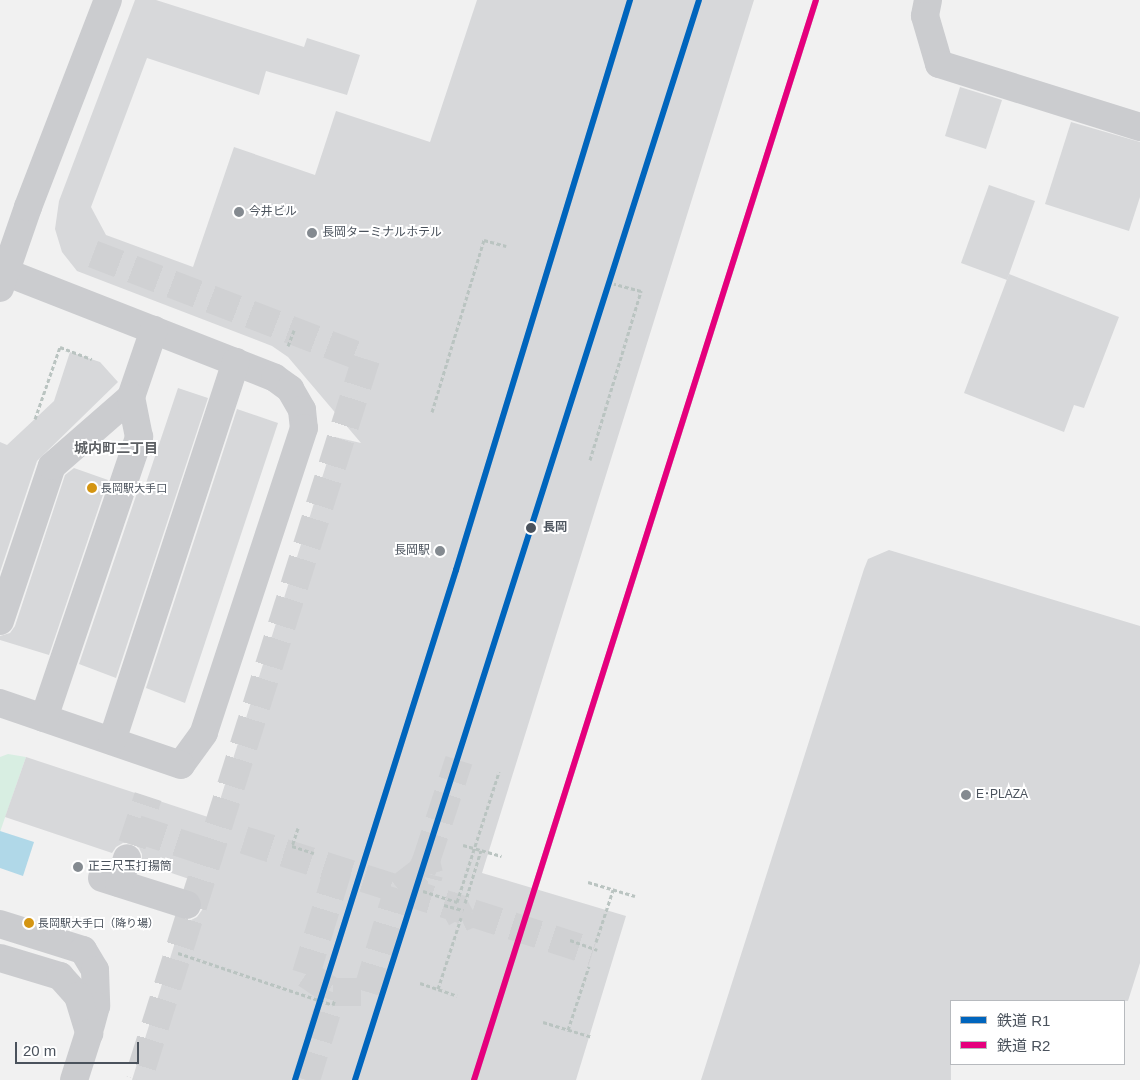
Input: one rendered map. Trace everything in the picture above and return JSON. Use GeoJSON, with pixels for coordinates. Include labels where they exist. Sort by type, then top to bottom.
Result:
{"type":"FeatureCollection","features":[{"type":"Feature","properties":{"kind":"street"},"geometry":{"type":"LineString","coordinates":[[0,703],[181,765],[204,733],[304,428],[302,410],[290,389],[275,378],[154,330],[2,277],[108,0]]}},
{"type":"Feature","properties":{"kind":"street"},"geometry":{"type":"LineString","coordinates":[[928,0],[925,16],[938,64],[1140,127]]}},
{"type":"Feature","properties":{"kind":"street"},"geometry":{"type":"LineString","coordinates":[[0,621],[52,466],[131,397],[154,330]]}},
{"type":"Feature","properties":{"kind":"street"},"geometry":{"type":"LineString","coordinates":[[112,741],[236,362]]}},
{"type":"Feature","properties":{"kind":"street"},"geometry":{"type":"LineString","coordinates":[[44,718],[139,437],[131,397]]}},
{"type":"Feature","properties":{"kind":"street"},"geometry":{"type":"LineString","coordinates":[[116,873],[187,905]]}},
{"type":"Feature","properties":{"kind":"street"},"geometry":{"type":"LineString","coordinates":[[0,924],[83,950],[95,970],[96,1006],[74,1080]]}},
{"type":"Feature","properties":{"kind":"street"},"geometry":{"type":"LineString","coordinates":[[0,958],[60,976],[78,996],[89,1033]]}},
{"type":"Feature","properties":{"kind":"path"},"geometry":{"type":"LineString","coordinates":[[432,412],[484,240],[506,246]]}},
{"type":"Feature","properties":{"kind":"path"},"geometry":{"type":"LineString","coordinates":[[590,460],[642,291],[614,284]]}},
{"type":"Feature","properties":{"kind":"path"},"geometry":{"type":"LineString","coordinates":[[35,419],[60,347],[92,359]]}},
{"type":"Feature","properties":{"kind":"path"},"geometry":{"type":"LineString","coordinates":[[423,891],[457,902],[499,772]]}},
{"type":"Feature","properties":{"kind":"path"},"geometry":{"type":"LineString","coordinates":[[298,828],[292,846],[314,853]]}},
{"type":"Feature","properties":{"kind":"path"},"geometry":{"type":"LineString","coordinates":[[463,845],[501,856]]}},
{"type":"Feature","properties":{"kind":"path"},"geometry":{"type":"LineString","coordinates":[[465,903],[481,850]]}},
{"type":"Feature","properties":{"kind":"path"},"geometry":{"type":"LineString","coordinates":[[588,882],[636,896]]}},
{"type":"Feature","properties":{"kind":"path"},"geometry":{"type":"LineString","coordinates":[[596,942],[613,890]]}},
{"type":"Feature","properties":{"kind":"path"},"geometry":{"type":"LineString","coordinates":[[444,905],[463,910]]}},
{"type":"Feature","properties":{"kind":"path"},"geometry":{"type":"LineString","coordinates":[[438,990],[461,918]]}},
{"type":"Feature","properties":{"kind":"path"},"geometry":{"type":"LineString","coordinates":[[570,940],[597,950]]}},
{"type":"Feature","properties":{"kind":"path"},"geometry":{"type":"LineString","coordinates":[[178,953],[333,1004],[335,999]]}},
{"type":"Feature","properties":{"kind":"path"},"geometry":{"type":"LineString","coordinates":[[568,1030],[589,966]]}},
{"type":"Feature","properties":{"kind":"path"},"geometry":{"type":"LineString","coordinates":[[420,983],[457,996]]}},
{"type":"Feature","properties":{"kind":"path"},"geometry":{"type":"LineString","coordinates":[[543,1022],[592,1037]]}},
{"type":"Feature","properties":{"kind":"green space"},"geometry":{"type":"Polygon","coordinates":[[[8,754],[26,757],[0,832],[0,757],[8,754]]]}},
{"type":"Feature","properties":{"kind":"water"},"geometry":{"type":"Polygon","coordinates":[[[0,831],[34,842],[23,876],[0,868],[0,831]]]}},
{"type":"Feature","properties":{"kind":"building","name":"長岡駅"},"geometry":{"type":"Polygon","coordinates":[[[135,0],[156,0],[304,47],[307,38],[360,55],[347,95],[266,71],[259,95],[147,58],[91,207],[106,235],[193,267],[234,147],[315,175],[336,111],[430,142],[477,0],[754,0],[482,873],[626,916],[576,1080],[132,1080],[182,920],[191,920],[197,917],[202,910],[202,901],[198,894],[192,890],[195,881],[142,863],[142,854],[139,848],[132,843],[123,843],[116,847],[112,853],[5,817],[26,757],[214,819],[335,437],[361,443],[288,357],[272,346],[77,271],[62,252],[55,229],[59,201],[135,0]]]}},
{"type":"Feature","properties":{"kind":"building"},"geometry":{"type":"Polygon","coordinates":[[[960,87],[1002,100],[986,149],[945,136],[960,87]]]}},
{"type":"Feature","properties":{"kind":"building"},"geometry":{"type":"Polygon","coordinates":[[[1071,122],[1140,142],[1140,197],[1129,231],[1045,204],[1071,122]]]}},
{"type":"Feature","properties":{"kind":"building"},"geometry":{"type":"Polygon","coordinates":[[[989,185],[1035,201],[1007,280],[961,263],[989,185]]]}},
{"type":"Feature","properties":{"kind":"building"},"geometry":{"type":"Polygon","coordinates":[[[1009,274],[1119,317],[1084,408],[1074,405],[1064,432],[964,393],[1009,274]]]}},
{"type":"Feature","properties":{"kind":"building"},"geometry":{"type":"Polygon","coordinates":[[[70,352],[100,362],[118,382],[37,461],[0,572],[0,442],[7,445],[54,401],[70,352]]]}},
{"type":"Feature","properties":{"kind":"building"},"geometry":{"type":"Polygon","coordinates":[[[178,388],[208,398],[116,678],[79,664],[138,490],[143,492],[178,388]]]}},
{"type":"Feature","properties":{"kind":"building"},"geometry":{"type":"Polygon","coordinates":[[[237,409],[278,423],[185,703],[146,688],[237,409]]]}},
{"type":"Feature","properties":{"kind":"building"},"geometry":{"type":"Polygon","coordinates":[[[74,468],[108,480],[49,655],[0,640],[0,636],[10,633],[15,626],[65,475],[74,468]]]}},
{"type":"Feature","properties":{"kind":"building","name":"E･PLAZA"},"geometry":{"type":"Polygon","coordinates":[[[889,550],[1140,626],[1140,963],[1128,1001],[950,1000],[951,1080],[701,1080],[864,569],[868,559],[889,550]]]}},
{"type":"Feature","properties":{"kind":"tunnel"},"geometry":{"type":"LineString","coordinates":[[93,254],[366,359],[138,1080]]}},
{"type":"Feature","properties":{"kind":"tunnel"},"geometry":{"type":"LineString","coordinates":[[428,878],[426,861],[459,760]]}},
{"type":"Feature","properties":{"kind":"tunnel"},"geometry":{"type":"LineString","coordinates":[[132,845],[148,797]]}},
{"type":"Feature","properties":{"kind":"tunnel"},"geometry":{"type":"LineString","coordinates":[[137,829],[210,853]]}},
{"type":"Feature","properties":{"kind":"tunnel"},"geometry":{"type":"LineString","coordinates":[[244,840],[463,910]]}},
{"type":"Feature","properties":{"kind":"tunnel"},"geometry":{"type":"LineString","coordinates":[[338,870],[306,974],[333,992],[367,992],[398,889],[422,870],[426,861]]}},
{"type":"Feature","properties":{"kind":"tunnel"},"geometry":{"type":"LineString","coordinates":[[460,905],[455,907],[461,918],[472,913],[593,952]]}},
{"type":"Feature","properties":{"kind":"tunnel"},"geometry":{"type":"LineString","coordinates":[[306,1080],[333,992]]}},
{"type":"Feature","properties":{"kind":"railway"},"geometry":{"type":"LineString","coordinates":[[295,1080],[456,570],[630,0]]}},
{"type":"Feature","properties":{"kind":"railway"},"geometry":{"type":"LineString","coordinates":[[474,1080],[816,0]]}},
{"type":"Feature","properties":{"kind":"rail line","name":"R1"},"geometry":{"type":"LineString","coordinates":[[295,1080],[456,570],[630,0]]}},
{"type":"Feature","properties":{"kind":"rail line","name":"R1"},"geometry":{"type":"LineString","coordinates":[[355,1080],[699,0]]}},
{"type":"Feature","properties":{"kind":"rail line","name":"R2"},"geometry":{"type":"LineString","coordinates":[[474,1080],[816,0]]}},
{"type":"Feature","properties":{"kind":"place","name":"今井ビル"},"geometry":{"type":"Point","coordinates":[239,212]}},
{"type":"Feature","properties":{"kind":"place","name":"長岡ターミナルホテル"},"geometry":{"type":"Point","coordinates":[312,233]}},
{"type":"Feature","properties":{"kind":"place","name":"長岡駅大手口"},"geometry":{"type":"Point","coordinates":[92,488]}},
{"type":"Feature","properties":{"kind":"place","name":"長岡"},"geometry":{"type":"Point","coordinates":[531,528]}},
{"type":"Feature","properties":{"kind":"place","name":"長岡駅"},"geometry":{"type":"Point","coordinates":[440,551]}},
{"type":"Feature","properties":{"kind":"place","name":"E･PLAZA"},"geometry":{"type":"Point","coordinates":[966,795]}},
{"type":"Feature","properties":{"kind":"place","name":"正三尺玉打揚筒"},"geometry":{"type":"Point","coordinates":[78,867]}},
{"type":"Feature","properties":{"kind":"place","name":"長岡駅大手口（降り場）"},"geometry":{"type":"Point","coordinates":[29,923]}},
{"type":"Feature","properties":{"kind":"district","name":"城内町二丁目"},"geometry":{"type":"Point","coordinates":[116,448]}}]}
